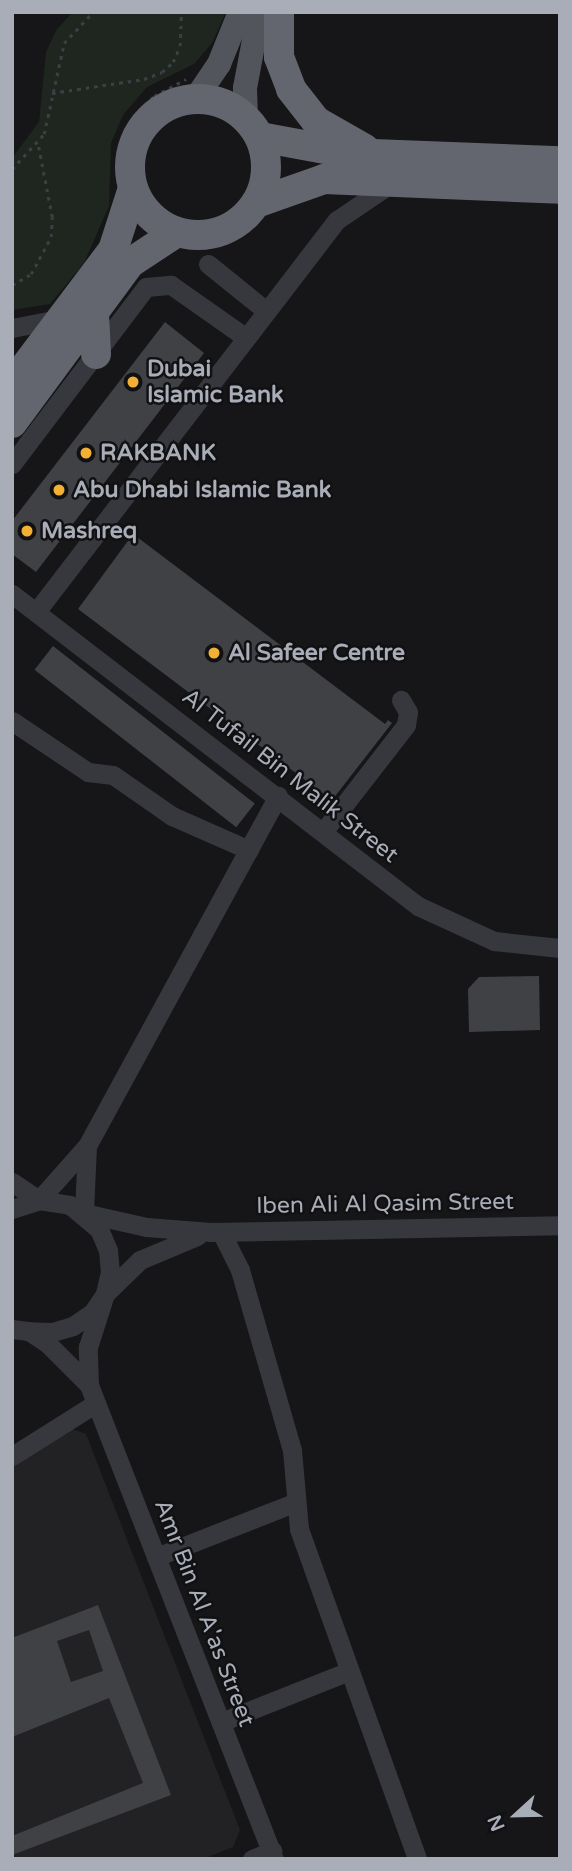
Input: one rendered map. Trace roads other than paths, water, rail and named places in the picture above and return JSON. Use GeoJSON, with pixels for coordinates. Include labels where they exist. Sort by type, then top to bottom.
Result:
{"type":"FeatureCollection","features":[{"type":"Feature","properties":{"kind":"highway"},"geometry":{"type":"LineString","coordinates":[[279,12],[279,57],[302,106],[332,132],[374,154]]}},
{"type":"Feature","properties":{"kind":"highway"},"geometry":{"type":"LineString","coordinates":[[12,384],[113,250],[133,188],[130,163],[136,138],[150,117],[171,103],[196,98],[231,107],[253,128],[302,148],[374,154],[560,161]]}},
{"type":"Feature","properties":{"kind":"highway"},"geometry":{"type":"LineString","coordinates":[[133,188],[150,215],[177,232],[204,235],[230,228],[256,203],[265,182],[266,159],[253,128]]}},
{"type":"Feature","properties":{"kind":"highway"},"geometry":{"type":"LineString","coordinates":[[256,203],[324,179],[560,188]]}},
{"type":"Feature","properties":{"kind":"highway"},"geometry":{"type":"LineString","coordinates":[[12,423],[130,263],[177,232]]}},
{"type":"Feature","properties":{"kind":"highway"},"geometry":{"type":"LineString","coordinates":[[94,314],[96,354]]}},
{"type":"Feature","properties":{"kind":"main road"},"geometry":{"type":"LineString","coordinates":[[196,98],[219,64],[240,12]]}},
{"type":"Feature","properties":{"kind":"main road"},"geometry":{"type":"LineString","coordinates":[[253,128],[251,52],[265,12]]}},
{"type":"Feature","properties":{"kind":"street"},"geometry":{"type":"LineString","coordinates":[[324,179],[337,194],[337,220]]}},
{"type":"Feature","properties":{"kind":"street"},"geometry":{"type":"LineString","coordinates":[[36,612],[265,310],[337,220],[396,181]]}},
{"type":"Feature","properties":{"kind":"street"},"geometry":{"type":"LineString","coordinates":[[208,264],[265,310]]}},
{"type":"Feature","properties":{"kind":"street"},"geometry":{"type":"LineString","coordinates":[[12,464],[141,290],[156,284],[171,285],[245,337]]}},
{"type":"Feature","properties":{"kind":"street"},"geometry":{"type":"LineString","coordinates":[[12,328],[63,318]]}},
{"type":"Feature","properties":{"kind":"street","name":"Al Tufail Bin Malik Street"},"geometry":{"type":"LineString","coordinates":[[12,594],[418,906],[456,926],[494,941],[560,948]]}},
{"type":"Feature","properties":{"kind":"street"},"geometry":{"type":"LineString","coordinates":[[323,832],[406,725],[408,712],[401,701]]}},
{"type":"Feature","properties":{"kind":"street"},"geometry":{"type":"LineString","coordinates":[[12,721],[88,772],[113,775],[181,821],[249,850]]}},
{"type":"Feature","properties":{"kind":"street"},"geometry":{"type":"LineString","coordinates":[[12,1209],[40,1200],[87,1146],[278,796]]}},
{"type":"Feature","properties":{"kind":"street"},"geometry":{"type":"LineString","coordinates":[[84,1213],[87,1146]]}},
{"type":"Feature","properties":{"kind":"street"},"geometry":{"type":"LineString","coordinates":[[12,1182],[40,1200]]}},
{"type":"Feature","properties":{"kind":"street","name":"Iben Ali Al Qasim Street"},"geometry":{"type":"LineString","coordinates":[[40,1200],[63,1203],[84,1213],[146,1227],[216,1232],[560,1225]]}},
{"type":"Feature","properties":{"kind":"street","name":"Amr Bin Al A'as Street"},"geometry":{"type":"LineString","coordinates":[[84,1213],[99,1229],[108,1250],[110,1272],[89,1339],[92,1394]]}},
{"type":"Feature","properties":{"kind":"street"},"geometry":{"type":"LineString","coordinates":[[216,1232],[240,1270],[292,1450],[299,1529],[417,1859]]}},
{"type":"Feature","properties":{"kind":"street","name":"Iben Ali Al Qasim Street"},"geometry":{"type":"LineString","coordinates":[[18,1328],[52,1332],[74,1326],[92,1313],[105,1294],[153,1252],[216,1232]]}},
{"type":"Feature","properties":{"kind":"street","name":"Amr Bin Al A'as Street"},"geometry":{"type":"LineString","coordinates":[[18,1328],[66,1359],[92,1394],[273,1855]]}},
{"type":"Feature","properties":{"kind":"street"},"geometry":{"type":"LineString","coordinates":[[12,1456],[92,1394]]}},
{"type":"Feature","properties":{"kind":"street"},"geometry":{"type":"LineString","coordinates":[[156,1557],[296,1502]]}},
{"type":"Feature","properties":{"kind":"street"},"geometry":{"type":"LineString","coordinates":[[221,1722],[349,1671]]}},
{"type":"Feature","properties":{"kind":"street"},"geometry":{"type":"LineString","coordinates":[[252,1859],[273,1855]]}},
{"type":"Feature","properties":{"kind":"place","name":"Dubai Islamic Bank"},"geometry":{"type":"Point","coordinates":[133,382]}},
{"type":"Feature","properties":{"kind":"place","name":"RAKBANK"},"geometry":{"type":"Point","coordinates":[86,453]}},
{"type":"Feature","properties":{"kind":"place","name":"Abu Dhabi Islamic Bank"},"geometry":{"type":"Point","coordinates":[59,490]}},
{"type":"Feature","properties":{"kind":"place","name":"Mashreq"},"geometry":{"type":"Point","coordinates":[27,531]}},
{"type":"Feature","properties":{"kind":"place","name":"Al Safeer Centre"},"geometry":{"type":"Point","coordinates":[214,653]}}]}
